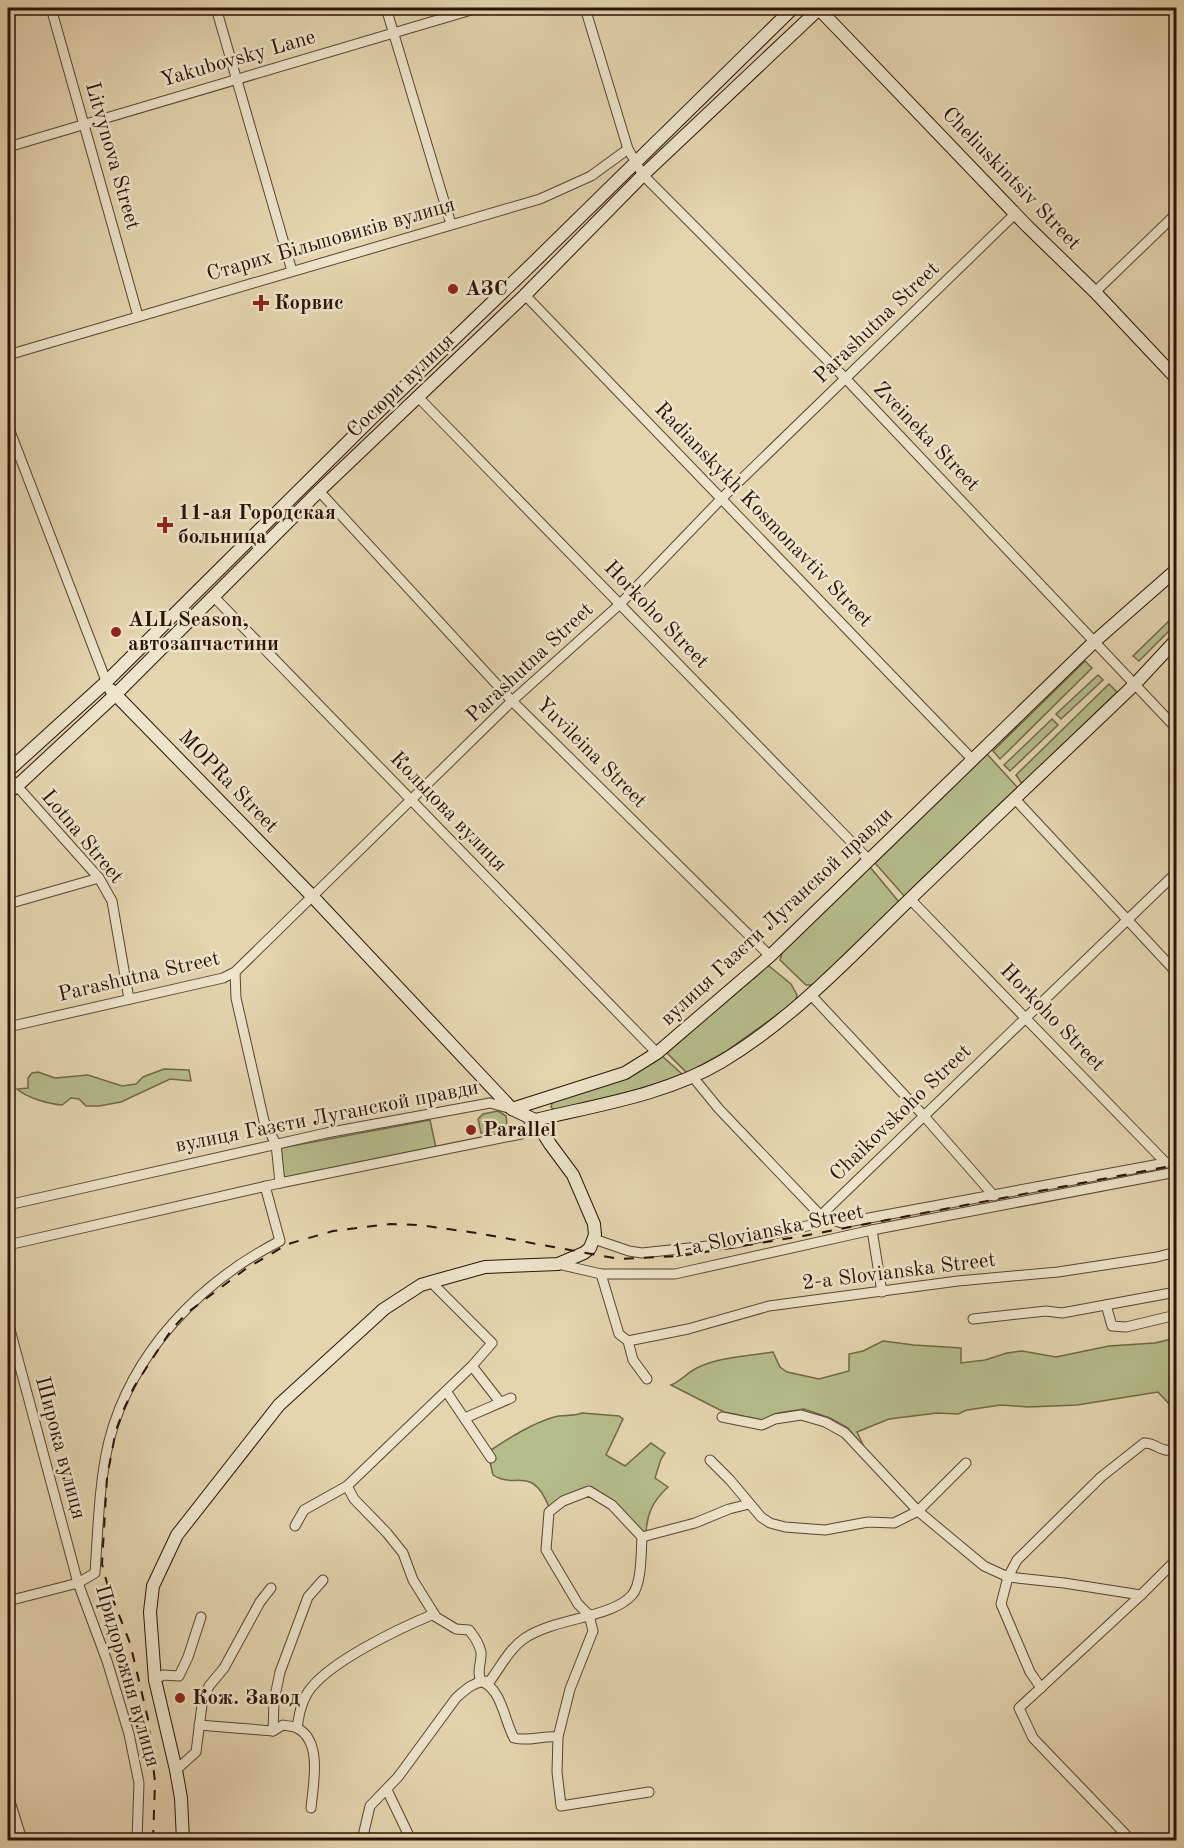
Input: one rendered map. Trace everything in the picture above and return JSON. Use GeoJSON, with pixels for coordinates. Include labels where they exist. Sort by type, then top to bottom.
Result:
{"type":"FeatureCollection","features":[{"type":"Feature","properties":{"kind":"street","name":"Litvynova Street"},"geometry":{"type":"LineString","coordinates":[[51,8],[138,316]]}},
{"type":"Feature","properties":{"kind":"street"},"geometry":{"type":"LineString","coordinates":[[216,8],[292,271]]}},
{"type":"Feature","properties":{"kind":"street"},"geometry":{"type":"LineString","coordinates":[[386,8],[451,224]]}},
{"type":"Feature","properties":{"kind":"street","name":"Yakubovsky Lane"},"geometry":{"type":"LineString","coordinates":[[8,147],[478,8]]}},
{"type":"Feature","properties":{"kind":"street"},"geometry":{"type":"LineString","coordinates":[[585,8],[628,149],[643,175]]}},
{"type":"Feature","properties":{"kind":"street","name":"Сосюри вулиця"},"geometry":{"type":"LineString","coordinates":[[12,789],[370,419],[531,265],[792,8]]}},
{"type":"Feature","properties":{"kind":"street","name":"Сосюри вулиця"},"geometry":{"type":"LineString","coordinates":[[8,773],[110,689],[213,596],[417,396],[525,294],[643,175],[819,8]]}},
{"type":"Feature","properties":{"kind":"street","name":"Cheliuskintsiv Street"},"geometry":{"type":"LineString","coordinates":[[819,8],[1015,214],[1095,292],[1176,378]]}},
{"type":"Feature","properties":{"kind":"street","name":"Старих Більшовиків вулиця"},"geometry":{"type":"LineString","coordinates":[[8,355],[540,199],[591,176],[628,149]]}},
{"type":"Feature","properties":{"kind":"street","name":"Zveineka Street"},"geometry":{"type":"LineString","coordinates":[[643,175],[846,379],[1176,728]]}},
{"type":"Feature","properties":{"kind":"street","name":"Parashutna Street"},"geometry":{"type":"LineString","coordinates":[[8,1027],[223,978],[235,972],[512,701],[620,604],[722,498],[1015,214]]}},
{"type":"Feature","properties":{"kind":"street"},"geometry":{"type":"LineString","coordinates":[[1095,292],[1176,214]]}},
{"type":"Feature","properties":{"kind":"street","name":"Radianskykh Kosmonavtiv Street"},"geometry":{"type":"LineString","coordinates":[[525,294],[973,760]]}},
{"type":"Feature","properties":{"kind":"street","name":"Horkoho Street"},"geometry":{"type":"LineString","coordinates":[[417,396],[869,860]]}},
{"type":"Feature","properties":{"kind":"street","name":"MOPRa Street"},"geometry":{"type":"LineString","coordinates":[[8,426],[110,689],[313,897],[512,1109]]}},
{"type":"Feature","properties":{"kind":"street","name":"Yuvileina Street"},"geometry":{"type":"LineString","coordinates":[[319,491],[512,701],[770,956]]}},
{"type":"Feature","properties":{"kind":"street","name":"вулиця Газєти Луганской правди"},"geometry":{"type":"LineString","coordinates":[[8,1205],[276,1144],[490,1103],[512,1109],[625,1074],[657,1053],[770,956],[1095,641],[1176,570]]}},
{"type":"Feature","properties":{"kind":"street","name":"Кольцова вулиця"},"geometry":{"type":"LineString","coordinates":[[213,596],[657,1053]]}},
{"type":"Feature","properties":{"kind":"street"},"geometry":{"type":"LineString","coordinates":[[8,1245],[265,1186],[521,1134],[535,1120],[648,1092],[720,1063],[763,1034],[811,995],[1136,684],[1176,640]]}},
{"type":"Feature","properties":{"kind":"street","name":"Lotna Street"},"geometry":{"type":"LineString","coordinates":[[8,773],[12,789],[99,878],[112,901],[129,999]]}},
{"type":"Feature","properties":{"kind":"street"},"geometry":{"type":"LineString","coordinates":[[1015,800],[1176,972]]}},
{"type":"Feature","properties":{"kind":"street","name":"Chaikovskoho Street"},"geometry":{"type":"LineString","coordinates":[[594,1239],[642,1253],[736,1243],[811,1225],[1176,873]]}},
{"type":"Feature","properties":{"kind":"street"},"geometry":{"type":"LineString","coordinates":[[8,904],[99,878]]}},
{"type":"Feature","properties":{"kind":"street","name":"Horkoho Street"},"geometry":{"type":"LineString","coordinates":[[910,899],[1166,1162]]}},
{"type":"Feature","properties":{"kind":"street"},"geometry":{"type":"LineString","coordinates":[[235,972],[236,998],[264,1121],[276,1144],[280,1183]]}},
{"type":"Feature","properties":{"kind":"street"},"geometry":{"type":"LineString","coordinates":[[811,995],[924,1116],[994,1196]]}},
{"type":"Feature","properties":{"kind":"street"},"geometry":{"type":"LineString","coordinates":[[692,1076],[719,1109],[820,1216],[842,1223],[1176,1161]]}},
{"type":"Feature","properties":{"kind":"street"},"geometry":{"type":"LineString","coordinates":[[512,1109],[535,1120],[573,1175],[594,1224],[594,1239],[590,1248],[558,1264]]}},
{"type":"Feature","properties":{"kind":"street","name":"1-a Slovianska Street"},"geometry":{"type":"LineString","coordinates":[[183,1840],[181,1798],[155,1680],[150,1613],[153,1586],[177,1535],[279,1405],[384,1309],[422,1285],[485,1267],[558,1264],[601,1274],[675,1274],[872,1230],[1176,1172]]}},
{"type":"Feature","properties":{"kind":"street","name":"Придорожня вулиця"},"geometry":{"type":"LineString","coordinates":[[137,1840],[139,1783],[129,1734],[107,1661],[78,1583],[95,1573],[103,1469],[123,1401],[137,1372],[173,1322],[187,1307],[248,1259],[280,1240],[265,1186]]}},
{"type":"Feature","properties":{"kind":"street"},"geometry":{"type":"LineString","coordinates":[[872,1230],[882,1292]]}},
{"type":"Feature","properties":{"kind":"street","name":"2-a Slovianska Street"},"geometry":{"type":"LineString","coordinates":[[628,1341],[688,1329],[769,1306],[957,1281],[1058,1272],[1158,1257],[1176,1252]]}},
{"type":"Feature","properties":{"kind":"street"},"geometry":{"type":"LineString","coordinates":[[601,1274],[619,1334],[628,1341],[633,1360],[647,1378]]}},
{"type":"Feature","properties":{"kind":"street"},"geometry":{"type":"LineString","coordinates":[[295,1526],[304,1510],[347,1486],[472,1366],[492,1343],[431,1282]]}},
{"type":"Feature","properties":{"kind":"street"},"geometry":{"type":"LineString","coordinates":[[973,1319],[1046,1311],[1062,1313],[1176,1292]]}},
{"type":"Feature","properties":{"kind":"street"},"geometry":{"type":"LineString","coordinates":[[1106,1305],[1112,1326],[1126,1327],[1176,1316]]}},
{"type":"Feature","properties":{"kind":"street","name":"Широка вулиця"},"geometry":{"type":"LineString","coordinates":[[8,1322],[78,1583]]}},
{"type":"Feature","properties":{"kind":"street"},"geometry":{"type":"LineString","coordinates":[[472,1366],[500,1402]]}},
{"type":"Feature","properties":{"kind":"street"},"geometry":{"type":"LineString","coordinates":[[446,1391],[491,1458]]}},
{"type":"Feature","properties":{"kind":"street"},"geometry":{"type":"LineString","coordinates":[[465,1418],[511,1398]]}},
{"type":"Feature","properties":{"kind":"street"},"geometry":{"type":"LineString","coordinates":[[722,1417],[762,1425],[775,1419],[801,1414],[825,1422],[845,1433],[918,1511],[984,1566],[1008,1577],[1141,1595]]}},
{"type":"Feature","properties":{"kind":"street"},"geometry":{"type":"LineString","coordinates":[[1041,1688],[1030,1672],[1001,1604],[1008,1577],[1017,1560],[1112,1467],[1144,1443],[1150,1443],[1162,1451],[1176,1448]]}},
{"type":"Feature","properties":{"kind":"street"},"geometry":{"type":"LineString","coordinates":[[710,1460],[761,1517],[770,1523],[785,1527],[825,1530],[868,1522],[894,1523],[918,1511],[966,1463]]}},
{"type":"Feature","properties":{"kind":"street"},"geometry":{"type":"LineString","coordinates":[[347,1486],[354,1499],[403,1553],[413,1580],[434,1614],[456,1629],[469,1630],[476,1639],[481,1653],[478,1676],[481,1681],[489,1684],[495,1694],[514,1738],[523,1740],[546,1736],[558,1737]]}},
{"type":"Feature","properties":{"kind":"street"},"geometry":{"type":"LineString","coordinates":[[362,1840],[370,1806],[387,1790],[456,1698],[468,1687],[481,1681],[490,1681],[514,1646],[527,1637],[548,1626],[589,1615],[617,1607],[634,1594],[640,1567],[642,1537],[612,1505],[589,1491],[563,1501],[549,1512],[546,1550],[578,1604],[589,1615],[593,1631],[570,1689],[558,1737],[557,1772],[561,1806],[649,1792]]}},
{"type":"Feature","properties":{"kind":"street"},"geometry":{"type":"LineString","coordinates":[[642,1537],[695,1523],[729,1509],[749,1504]]}},
{"type":"Feature","properties":{"kind":"street"},"geometry":{"type":"LineString","coordinates":[[1131,1840],[1034,1738],[1019,1708],[1176,1560]]}},
{"type":"Feature","properties":{"kind":"street"},"geometry":{"type":"LineString","coordinates":[[273,1731],[276,1687],[280,1672],[308,1597],[323,1580]]}},
{"type":"Feature","properties":{"kind":"street"},"geometry":{"type":"LineString","coordinates":[[8,1601],[78,1583]]}},
{"type":"Feature","properties":{"kind":"street"},"geometry":{"type":"LineString","coordinates":[[176,1770],[196,1752],[202,1705],[209,1686],[224,1668],[260,1602],[271,1588]]}},
{"type":"Feature","properties":{"kind":"street"},"geometry":{"type":"LineString","coordinates":[[297,1728],[303,1700],[308,1691],[326,1674],[363,1649],[407,1625],[434,1614]]}},
{"type":"Feature","properties":{"kind":"street"},"geometry":{"type":"LineString","coordinates":[[155,1680],[163,1675],[179,1676],[201,1617]]}},
{"type":"Feature","properties":{"kind":"street"},"geometry":{"type":"LineString","coordinates":[[199,1725],[273,1731],[283,1725],[297,1728],[315,1752],[311,1808]]}},
{"type":"Feature","properties":{"kind":"street"},"geometry":{"type":"LineString","coordinates":[[387,1790],[411,1840]]}},
{"type":"Feature","properties":{"kind":"street"},"geometry":{"type":"LineString","coordinates":[[8,1795],[22,1840]]}},
{"type":"Feature","properties":{"kind":"green space"},"geometry":{"type":"Polygon","coordinates":[[[1176,614],[1176,624],[1139,661],[1133,656],[1176,614]]]}},
{"type":"Feature","properties":{"kind":"green space"},"geometry":{"type":"Polygon","coordinates":[[[1085,661],[1092,668],[1000,759],[993,751],[1085,661]]]}},
{"type":"Feature","properties":{"kind":"green space"},"geometry":{"type":"Polygon","coordinates":[[[1098,675],[1103,680],[1061,719],[1056,714],[1098,675]]]}},
{"type":"Feature","properties":{"kind":"green space"},"geometry":{"type":"Polygon","coordinates":[[[1109,684],[1117,692],[1022,784],[1016,775],[1109,684]]]}},
{"type":"Feature","properties":{"kind":"green space"},"geometry":{"type":"Polygon","coordinates":[[[1052,719],[1058,725],[1010,771],[1004,765],[1052,719]]]}},
{"type":"Feature","properties":{"kind":"green space"},"geometry":{"type":"Polygon","coordinates":[[[987,754],[1018,788],[905,897],[875,863],[987,754]]]}},
{"type":"Feature","properties":{"kind":"green space"},"geometry":{"type":"Polygon","coordinates":[[[870,867],[899,902],[813,985],[806,985],[780,960],[783,949],[870,867]]]}},
{"type":"Feature","properties":{"kind":"green space"},"geometry":{"type":"Polygon","coordinates":[[[769,966],[791,984],[797,995],[795,1002],[725,1052],[687,1073],[667,1053],[764,967],[769,966]]]}},
{"type":"Feature","properties":{"kind":"green space"},"geometry":{"type":"Polygon","coordinates":[[[662,1056],[682,1074],[603,1099],[555,1111],[551,1107],[553,1100],[623,1078],[650,1065],[662,1056]]]}},
{"type":"Feature","properties":{"kind":"green space"},"geometry":{"type":"Polygon","coordinates":[[[164,1069],[189,1070],[191,1081],[170,1079],[121,1102],[99,1106],[86,1106],[79,1099],[71,1098],[62,1105],[51,1103],[32,1098],[17,1089],[28,1088],[28,1078],[32,1073],[38,1072],[55,1078],[88,1075],[122,1086],[136,1084],[143,1077],[164,1069]]]}},
{"type":"Feature","properties":{"kind":"green space"},"geometry":{"type":"Polygon","coordinates":[[[498,1111],[506,1116],[504,1131],[497,1136],[481,1133],[478,1119],[483,1114],[498,1111]]]}},
{"type":"Feature","properties":{"kind":"green space"},"geometry":{"type":"Polygon","coordinates":[[[430,1120],[436,1148],[284,1179],[281,1148],[430,1120]]]}},
{"type":"Feature","properties":{"kind":"green space"},"geometry":{"type":"Polygon","coordinates":[[[1176,1338],[1176,1403],[1171,1406],[1158,1392],[1077,1405],[1028,1407],[1001,1405],[967,1410],[958,1414],[937,1413],[889,1419],[857,1432],[866,1451],[848,1428],[830,1418],[804,1409],[778,1413],[762,1420],[724,1412],[671,1385],[695,1369],[712,1362],[773,1352],[780,1367],[787,1372],[819,1379],[849,1371],[849,1354],[863,1351],[883,1341],[961,1348],[961,1363],[1022,1351],[1056,1357],[1109,1346],[1155,1343],[1176,1338]]]}},
{"type":"Feature","properties":{"kind":"green space"},"geometry":{"type":"Polygon","coordinates":[[[582,1413],[619,1416],[623,1419],[606,1455],[625,1466],[651,1443],[665,1453],[655,1478],[668,1487],[658,1497],[652,1508],[646,1533],[642,1532],[613,1502],[588,1487],[562,1498],[549,1507],[543,1494],[530,1482],[501,1479],[493,1475],[490,1462],[496,1459],[491,1450],[521,1431],[546,1420],[557,1416],[582,1413]]]}},
{"type":"Feature","properties":{"kind":"railway"},"geometry":{"type":"LineString","coordinates":[[153,1840],[155,1782],[148,1719],[130,1643],[108,1587],[102,1564],[107,1477],[116,1430],[124,1409],[134,1387],[172,1329],[187,1313],[247,1268],[288,1244],[333,1231],[390,1224],[419,1225],[477,1233],[619,1259],[680,1256],[803,1236],[1176,1165]]}},
{"type":"Feature","properties":{"kind":"place","name":"АЗС"},"geometry":{"type":"Point","coordinates":[453,289]}},
{"type":"Feature","properties":{"kind":"place","name":"Корвис"},"geometry":{"type":"Point","coordinates":[261,303]}},
{"type":"Feature","properties":{"kind":"place","name":"11-ая Городская больница"},"geometry":{"type":"Point","coordinates":[165,525]}},
{"type":"Feature","properties":{"kind":"place","name":"ALL Season, автозапчастини"},"geometry":{"type":"Point","coordinates":[116,632]}},
{"type":"Feature","properties":{"kind":"place","name":"Parallel"},"geometry":{"type":"Point","coordinates":[471,1130]}},
{"type":"Feature","properties":{"kind":"place","name":"Кож. Завод"},"geometry":{"type":"Point","coordinates":[180,1698]}}]}
